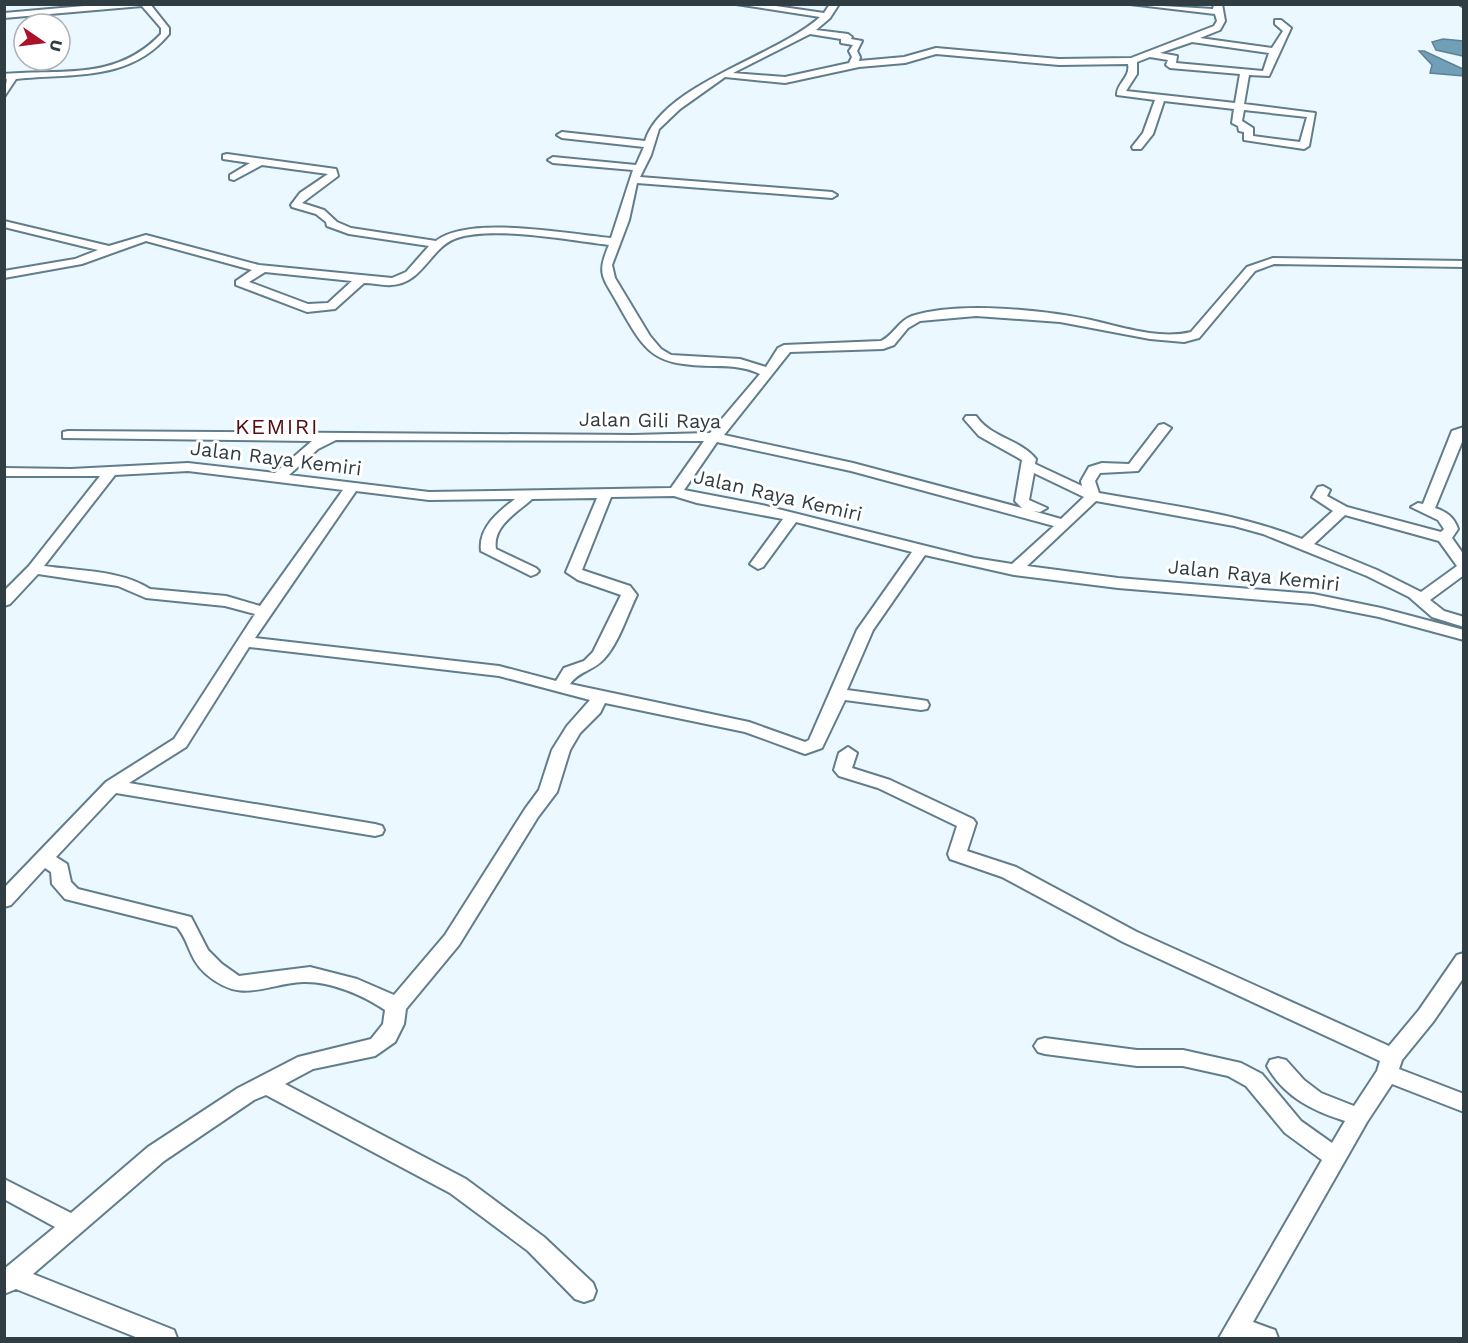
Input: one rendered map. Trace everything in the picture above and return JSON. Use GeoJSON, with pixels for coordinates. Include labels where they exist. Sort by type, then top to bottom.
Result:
{"type":"FeatureCollection","features":[{"type":"Feature","properties":{"kind":"street"},"geometry":{"type":"LineString","coordinates":[[4,16],[143,4],[165,28],[165,34],[148,52],[120,67],[101,72],[9,77],[6,90]]}},
{"type":"Feature","properties":{"kind":"street"},"geometry":{"type":"LineString","coordinates":[[740,4],[788,7],[827,16]]}},
{"type":"Feature","properties":{"kind":"street"},"geometry":{"type":"LineString","coordinates":[[768,373],[753,364],[676,359],[658,353],[609,278],[606,265],[616,242],[633,180],[640,168],[654,128],[663,117],[723,74],[807,31],[827,16],[835,4]]}},
{"type":"Feature","properties":{"kind":"street"},"geometry":{"type":"LineString","coordinates":[[723,74],[753,79],[785,80],[853,65],[895,61],[936,51],[1059,62],[1132,61],[1153,55],[1188,38],[1221,26],[1218,8],[1134,4]]}},
{"type":"Feature","properties":{"kind":"street"},"geometry":{"type":"LineString","coordinates":[[1153,55],[1174,58],[1170,65],[1266,74],[1274,51],[1288,30],[1278,22]]}},
{"type":"Feature","properties":{"kind":"street"},"geometry":{"type":"LineString","coordinates":[[807,31],[848,37],[844,40],[859,43],[853,51],[856,57],[853,65]]}},
{"type":"Feature","properties":{"kind":"street"},"geometry":{"type":"LineString","coordinates":[[1188,38],[1274,51]]}},
{"type":"Feature","properties":{"kind":"street"},"geometry":{"type":"LineString","coordinates":[[1132,61],[1135,66],[1133,76],[1120,93],[1160,98],[1239,107],[1312,115],[1304,146],[1247,138],[1250,130],[1242,129],[1243,125],[1237,123],[1239,107],[1245,72]]}},
{"type":"Feature","properties":{"kind":"street"},"geometry":{"type":"LineString","coordinates":[[1137,147],[1148,134],[1160,98]]}},
{"type":"Feature","properties":{"kind":"street"},"geometry":{"type":"LineString","coordinates":[[562,135],[648,144]]}},
{"type":"Feature","properties":{"kind":"street"},"geometry":{"type":"LineString","coordinates":[[226,157],[332,171],[330,178],[310,189],[295,203],[320,212],[335,226],[349,231],[436,244]]}},
{"type":"Feature","properties":{"kind":"street"},"geometry":{"type":"LineString","coordinates":[[553,160],[640,168]]}},
{"type":"Feature","properties":{"kind":"street"},"geometry":{"type":"LineString","coordinates":[[234,177],[259,162]]}},
{"type":"Feature","properties":{"kind":"street"},"geometry":{"type":"LineString","coordinates":[[633,180],[832,195]]}},
{"type":"Feature","properties":{"kind":"street"},"geometry":{"type":"LineString","coordinates":[[4,224],[112,250]]}},
{"type":"Feature","properties":{"kind":"street"},"geometry":{"type":"LineString","coordinates":[[4,275],[78,262],[139,238],[263,268],[392,282],[410,277],[436,244],[452,236],[478,232],[616,242]]}},
{"type":"Feature","properties":{"kind":"street"},"geometry":{"type":"LineString","coordinates":[[675,492],[714,437],[726,426],[768,373],[782,351],[788,348],[883,345],[889,343],[907,321],[929,316],[1016,313],[1082,321],[1168,339],[1187,339],[1195,335],[1251,269],[1273,261],[1464,264]]}},
{"type":"Feature","properties":{"kind":"street"},"geometry":{"type":"LineString","coordinates":[[263,268],[240,283],[308,308],[331,306],[362,278]]}},
{"type":"Feature","properties":{"kind":"street"},"geometry":{"type":"LineString","coordinates":[[971,419],[976,428],[987,436],[1029,459],[1022,501],[1028,506],[1044,510],[1058,522]]}},
{"type":"Feature","properties":{"kind":"street"},"geometry":{"type":"LineString","coordinates":[[1093,496],[1088,481],[1094,470],[1102,467],[1133,468],[1164,428]]}},
{"type":"Feature","properties":{"kind":"street"},"geometry":{"type":"LineString","coordinates":[[1444,538],[1451,529],[1449,522],[1440,515],[1422,508],[1430,505],[1459,431],[1464,431]]}},
{"type":"Feature","properties":{"kind":"street","name":"Jalan Gili Raya"},"geometry":{"type":"LineString","coordinates":[[68,435],[633,439],[714,437],[842,464],[1058,522]]}},
{"type":"Feature","properties":{"kind":"street"},"geometry":{"type":"LineString","coordinates":[[279,477],[301,456],[329,437]]}},
{"type":"Feature","properties":{"kind":"street","name":"Jalan Raya Kemiri"},"geometry":{"type":"LineString","coordinates":[[4,472],[110,472],[174,466],[429,496],[604,495],[675,492],[792,517],[920,551],[1014,570],[1118,583],[1313,599],[1381,613],[1464,635]]}},
{"type":"Feature","properties":{"kind":"street"},"geometry":{"type":"LineString","coordinates":[[1029,466],[1093,496],[1235,522],[1304,545],[1364,570],[1421,599],[1438,614],[1464,622]]}},
{"type":"Feature","properties":{"kind":"street"},"geometry":{"type":"LineString","coordinates":[[6,598],[34,569],[110,472]]}},
{"type":"Feature","properties":{"kind":"street"},"geometry":{"type":"LineString","coordinates":[[4,900],[112,786],[180,743],[264,612],[351,488]]}},
{"type":"Feature","properties":{"kind":"street"},"geometry":{"type":"LineString","coordinates":[[1323,490],[1319,496],[1342,510],[1444,538],[1464,567],[1421,599]]}},
{"type":"Feature","properties":{"kind":"street"},"geometry":{"type":"LineString","coordinates":[[560,688],[570,672],[590,664],[600,654],[629,595],[625,589],[583,577],[574,572],[604,495]]}},
{"type":"Feature","properties":{"kind":"street"},"geometry":{"type":"LineString","coordinates":[[527,496],[495,524],[487,546],[489,551],[495,555],[531,571]]}},
{"type":"Feature","properties":{"kind":"street"},"geometry":{"type":"LineString","coordinates":[[1014,570],[1058,522],[1093,496]]}},
{"type":"Feature","properties":{"kind":"street"},"geometry":{"type":"LineString","coordinates":[[1304,545],[1342,510]]}},
{"type":"Feature","properties":{"kind":"street"},"geometry":{"type":"LineString","coordinates":[[758,564],[792,517]]}},
{"type":"Feature","properties":{"kind":"street"},"geometry":{"type":"LineString","coordinates":[[245,642],[499,671],[560,688],[749,727],[805,748],[816,744],[864,630],[920,551]]}},
{"type":"Feature","properties":{"kind":"street"},"geometry":{"type":"LineString","coordinates":[[34,569],[118,581],[134,585],[146,594],[226,601],[264,612]]}},
{"type":"Feature","properties":{"kind":"street"},"geometry":{"type":"LineString","coordinates":[[8,1281],[156,1154],[246,1094],[267,1085],[299,1065],[358,1054],[379,1046],[393,1028],[396,1007],[452,940],[531,813],[549,792],[561,750],[573,730],[594,709],[600,696]]}},
{"type":"Feature","properties":{"kind":"street"},"geometry":{"type":"LineString","coordinates":[[838,696],[921,705]]}},
{"type":"Feature","properties":{"kind":"street"},"geometry":{"type":"LineString","coordinates":[[848,753],[843,770],[845,772],[884,784],[967,823],[957,854],[1010,872],[1130,937],[1464,1103]]}},
{"type":"Feature","properties":{"kind":"street"},"geometry":{"type":"LineString","coordinates":[[112,786],[375,830]]}},
{"type":"Feature","properties":{"kind":"street"},"geometry":{"type":"LineString","coordinates":[[44,857],[60,869],[62,884],[72,894],[184,922],[191,928],[198,952],[217,970],[236,983],[315,976],[369,993],[396,1007]]}},
{"type":"Feature","properties":{"kind":"street"},"geometry":{"type":"LineString","coordinates":[[1266,1338],[1234,1333],[1389,1065],[1464,960]]}},
{"type":"Feature","properties":{"kind":"street"},"geometry":{"type":"LineString","coordinates":[[1045,1046],[1137,1058],[1183,1058],[1233,1069],[1254,1080],[1293,1127],[1334,1157]]}},
{"type":"Feature","properties":{"kind":"street"},"geometry":{"type":"LineString","coordinates":[[1278,1066],[1296,1090],[1311,1100],[1332,1109],[1359,1116]]}},
{"type":"Feature","properties":{"kind":"street"},"geometry":{"type":"LineString","coordinates":[[267,1085],[458,1186],[536,1244],[584,1291]]}},
{"type":"Feature","properties":{"kind":"street"},"geometry":{"type":"LineString","coordinates":[[4,1188],[74,1226]]}},
{"type":"Feature","properties":{"kind":"street"},"geometry":{"type":"LineString","coordinates":[[8,1281],[165,1338]]}},
{"type":"Feature","properties":{"kind":"water"},"geometry":{"type":"Polygon","coordinates":[[[1443,39],[1463,41],[1463,56],[1436,50],[1432,42],[1443,39]]]}},
{"type":"Feature","properties":{"kind":"water"},"geometry":{"type":"Polygon","coordinates":[[[1419,51],[1424,51],[1463,69],[1463,76],[1430,73],[1432,65],[1419,51]]]}},
{"type":"Feature","properties":{"kind":"district","name":"KEMIRI"},"geometry":{"type":"Point","coordinates":[277,426]}}]}
